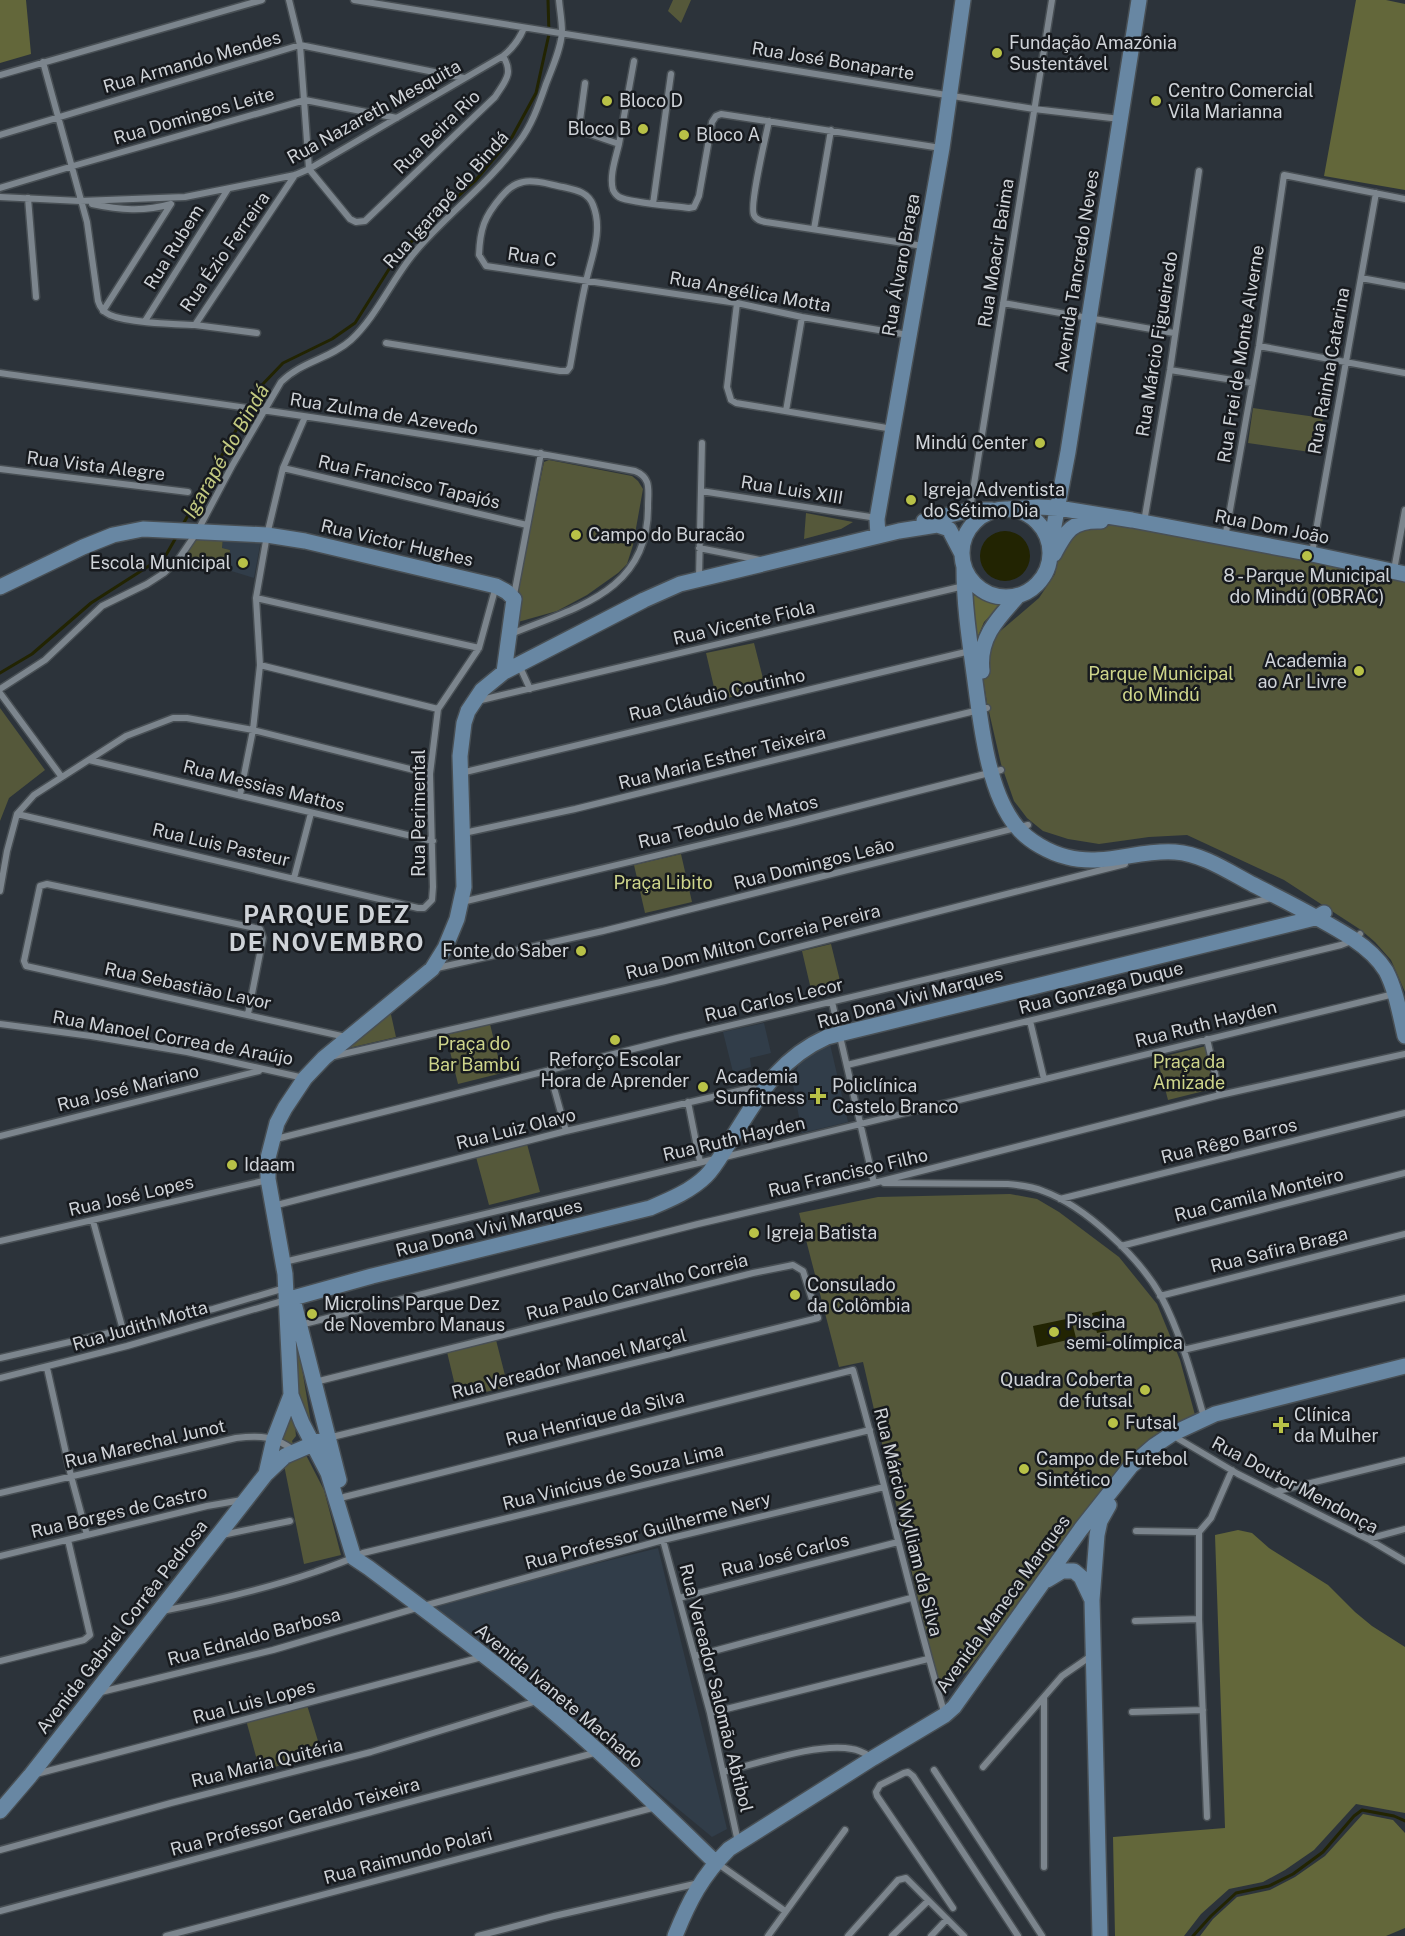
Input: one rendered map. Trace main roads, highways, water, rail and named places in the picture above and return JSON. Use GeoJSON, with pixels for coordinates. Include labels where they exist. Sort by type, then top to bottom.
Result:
{"type":"FeatureCollection","features":[{"type":"Feature","properties":{"kind":"waterway","name":"Igarapé do Bindá"},"geometry":{"type":"LineString","coordinates":[[182,526],[261,386],[283,363],[332,339],[355,323],[396,258],[433,219],[475,181],[512,137],[536,93],[549,34],[548,0]]}},
{"type":"Feature","properties":{"kind":"waterway","name":"Igarapé do Bindá"},"geometry":{"type":"LineString","coordinates":[[0,673],[32,654],[91,603],[166,555],[178,534]]}},
{"type":"Feature","properties":{"kind":"waterway"},"geometry":{"type":"LineString","coordinates":[[1193,1936],[1236,1893],[1269,1886],[1293,1874],[1323,1852],[1362,1810],[1394,1816],[1405,1821]]}},
{"type":"Feature","properties":{"kind":"place","name":"Fundação Amazônia Sustentável"},"geometry":{"type":"Point","coordinates":[997,53]}},
{"type":"Feature","properties":{"kind":"place","name":"Bloco D"},"geometry":{"type":"Point","coordinates":[607,101]}},
{"type":"Feature","properties":{"kind":"place","name":"Centro Comercial Vila Marianna"},"geometry":{"type":"Point","coordinates":[1156,101]}},
{"type":"Feature","properties":{"kind":"place","name":"Bloco B"},"geometry":{"type":"Point","coordinates":[643,129]}},
{"type":"Feature","properties":{"kind":"place","name":"Bloco A"},"geometry":{"type":"Point","coordinates":[684,135]}},
{"type":"Feature","properties":{"kind":"place","name":"Mindú Center"},"geometry":{"type":"Point","coordinates":[1040,443]}},
{"type":"Feature","properties":{"kind":"place","name":"Igreja Adventista do Sétimo Dia"},"geometry":{"type":"Point","coordinates":[911,500]}},
{"type":"Feature","properties":{"kind":"place","name":"Campo do Buracão"},"geometry":{"type":"Point","coordinates":[576,535]}},
{"type":"Feature","properties":{"kind":"place","name":"8 - Parque Municipal do Mindú (OBRAC)"},"geometry":{"type":"Point","coordinates":[1307,556]}},
{"type":"Feature","properties":{"kind":"place","name":"Escola Municipal"},"geometry":{"type":"Point","coordinates":[243,563]}},
{"type":"Feature","properties":{"kind":"place","name":"Academia ao Ar Livre"},"geometry":{"type":"Point","coordinates":[1359,671]}},
{"type":"Feature","properties":{"kind":"place","name":"Fonte do Saber"},"geometry":{"type":"Point","coordinates":[581,951]}},
{"type":"Feature","properties":{"kind":"place","name":"Reforço Escolar Hora de Aprender"},"geometry":{"type":"Point","coordinates":[615,1040]}},
{"type":"Feature","properties":{"kind":"place","name":"Academia Sunfitness"},"geometry":{"type":"Point","coordinates":[703,1087]}},
{"type":"Feature","properties":{"kind":"place","name":"Policlínica Castelo Branco"},"geometry":{"type":"Point","coordinates":[818,1096]}},
{"type":"Feature","properties":{"kind":"place","name":"Idaam"},"geometry":{"type":"Point","coordinates":[232,1165]}},
{"type":"Feature","properties":{"kind":"place","name":"Igreja Batista"},"geometry":{"type":"Point","coordinates":[754,1233]}},
{"type":"Feature","properties":{"kind":"place","name":"Consulado da Colômbia"},"geometry":{"type":"Point","coordinates":[795,1295]}},
{"type":"Feature","properties":{"kind":"place","name":"Microlins Parque Dez de Novembro Manaus"},"geometry":{"type":"Point","coordinates":[312,1314]}},
{"type":"Feature","properties":{"kind":"place","name":"Piscina semi-olímpica"},"geometry":{"type":"Point","coordinates":[1054,1332]}},
{"type":"Feature","properties":{"kind":"place","name":"Quadra Coberta de futsal"},"geometry":{"type":"Point","coordinates":[1145,1390]}},
{"type":"Feature","properties":{"kind":"place","name":"Futsal"},"geometry":{"type":"Point","coordinates":[1113,1423]}},
{"type":"Feature","properties":{"kind":"place","name":"Clínica da Mulher"},"geometry":{"type":"Point","coordinates":[1281,1425]}},
{"type":"Feature","properties":{"kind":"place","name":"Campo de Futebol Sintético"},"geometry":{"type":"Point","coordinates":[1024,1469]}},
{"type":"Feature","properties":{"kind":"district","name":"PARQUE DEZ DE NOVEMBRO"},"geometry":{"type":"Point","coordinates":[327,929]}},
{"type":"Feature","properties":{"kind":"park label","name":"Parque Municipal do Mindú"},"geometry":{"type":"Point","coordinates":[1161,684]}},
{"type":"Feature","properties":{"kind":"park label","name":"Praça Libito"},"geometry":{"type":"Point","coordinates":[663,883]}},
{"type":"Feature","properties":{"kind":"park label","name":"Praça do Bar Bambú"},"geometry":{"type":"Point","coordinates":[474,1054]}},
{"type":"Feature","properties":{"kind":"park label","name":"Praça da Amizade"},"geometry":{"type":"Point","coordinates":[1189,1072]}}]}
